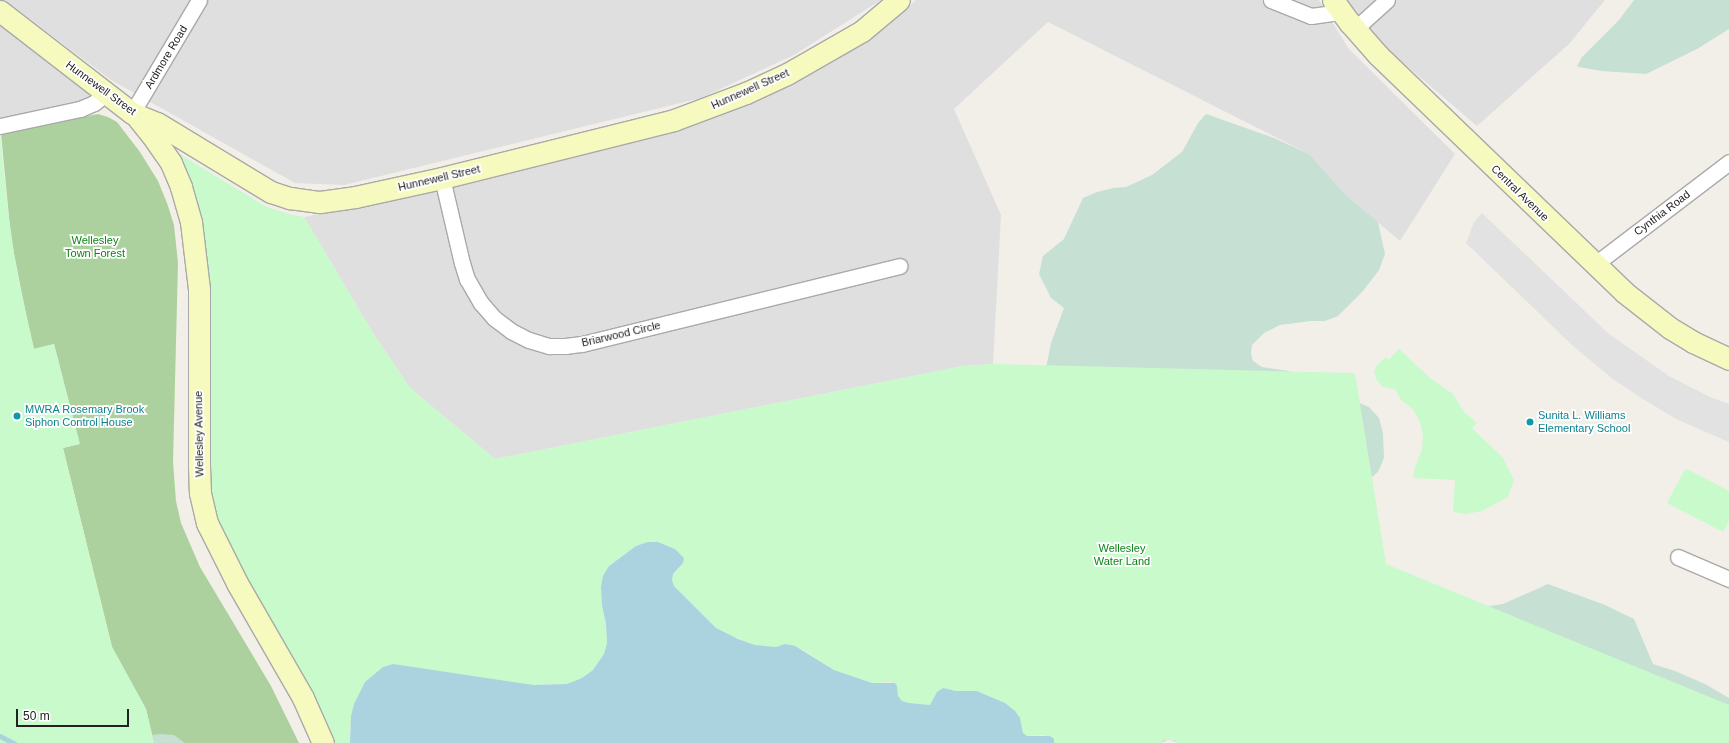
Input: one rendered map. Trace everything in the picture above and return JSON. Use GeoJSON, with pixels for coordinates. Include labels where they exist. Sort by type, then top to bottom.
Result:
{"type":"FeatureCollection","features":[{"type":"Feature","properties":{"kind":"main road","name":"Hunnewell Street"},"geometry":{"type":"LineString","coordinates":[[0,10],[132,112],[157,123],[262,187],[290,198],[310,201],[331,201],[442,178],[643,129],[709,108],[760,86],[824,53],[862,31],[899,0]]}},
{"type":"Feature","properties":{"kind":"main road","name":"Central Avenue"},"geometry":{"type":"LineString","coordinates":[[1337,6],[1355,29],[1393,69],[1594,265],[1631,298],[1664,324],[1687,339],[1729,360]]}},
{"type":"Feature","properties":{"kind":"main road","name":"Wellesley Avenue"},"geometry":{"type":"LineString","coordinates":[[132,112],[146,127],[171,163],[181,187],[191,222],[199,289],[200,493],[207,523],[237,583],[303,698],[323,743]]}},
{"type":"Feature","properties":{"kind":"street","name":"Ardmore Road"},"geometry":{"type":"LineString","coordinates":[[132,112],[199,0]]}},
{"type":"Feature","properties":{"kind":"street"},"geometry":{"type":"LineString","coordinates":[[1271,0],[1311,16],[1337,6]]}},
{"type":"Feature","properties":{"kind":"street"},"geometry":{"type":"LineString","coordinates":[[1355,29],[1387,0]]}},
{"type":"Feature","properties":{"kind":"street"},"geometry":{"type":"LineString","coordinates":[[0,126],[80,109],[94,104],[107,93]]}},
{"type":"Feature","properties":{"kind":"street","name":"Cynthia Road"},"geometry":{"type":"LineString","coordinates":[[1594,265],[1729,162]]}},
{"type":"Feature","properties":{"kind":"street","name":"Briarwood Circle"},"geometry":{"type":"LineString","coordinates":[[442,178],[462,263],[467,279],[476,296],[494,318],[511,331],[529,340],[549,346],[582,344],[900,266]]}},
{"type":"Feature","properties":{"kind":"street"},"geometry":{"type":"LineString","coordinates":[[1678,556],[1729,579]]}},
{"type":"Feature","properties":{"kind":"shaded area"},"geometry":{"type":"Polygon","coordinates":[[[5,0],[881,0],[794,55],[701,98],[344,185],[295,183],[111,80],[5,0]]]}},
{"type":"Feature","properties":{"kind":"shaded area"},"geometry":{"type":"Polygon","coordinates":[[[916,0],[1319,0],[1348,48],[1455,154],[1400,241],[1348,197],[1309,154],[1048,22],[954,109],[1001,215],[993,364],[963,366],[495,459],[410,388],[373,333],[304,217],[467,183],[719,115],[809,75],[883,29],[916,0]]]}},
{"type":"Feature","properties":{"kind":"shaded area"},"geometry":{"type":"Polygon","coordinates":[[[1345,0],[1605,0],[1569,44],[1477,126],[1380,43],[1345,0]]]}},
{"type":"Feature","properties":{"kind":"shaded area"},"geometry":{"type":"Polygon","coordinates":[[[0,25],[90,95],[86,101],[0,120],[0,25]]]}},
{"type":"Feature","properties":{"kind":"shaded area"},"geometry":{"type":"Polygon","coordinates":[[[1482,213],[1609,334],[1669,376],[1710,397],[1729,404],[1729,442],[1676,419],[1643,399],[1613,379],[1573,346],[1466,243],[1474,222],[1482,213]]]}},
{"type":"Feature","properties":{"kind":"green space"},"geometry":{"type":"Polygon","coordinates":[[[1634,0],[1729,0],[1729,29],[1697,49],[1646,74],[1601,71],[1577,66],[1582,57],[1619,20],[1634,0]]]}},
{"type":"Feature","properties":{"kind":"green space","name":"Wellesley Town Forest"},"geometry":{"type":"Polygon","coordinates":[[[98,114],[117,122],[140,152],[158,181],[174,225],[178,263],[173,462],[176,501],[181,523],[200,567],[271,686],[299,743],[154,743],[146,709],[112,647],[63,448],[79,444],[54,344],[34,349],[27,320],[11,238],[1,133],[98,114]]]}},
{"type":"Feature","properties":{"kind":"green space"},"geometry":{"type":"Polygon","coordinates":[[[1206,114],[1274,138],[1309,154],[1348,197],[1378,222],[1385,254],[1379,270],[1363,291],[1338,316],[1325,321],[1311,321],[1280,325],[1264,333],[1252,345],[1251,354],[1253,361],[1262,367],[1289,371],[1321,387],[1369,407],[1379,418],[1383,433],[1384,458],[1378,472],[1366,482],[1129,450],[1477,608],[1503,604],[1548,584],[1605,605],[1634,619],[1653,664],[1675,671],[1705,684],[1729,698],[1729,743],[1178,743],[1169,739],[1161,743],[1054,743],[1054,739],[1020,718],[1046,368],[1051,343],[1064,308],[1051,298],[1039,274],[1043,256],[1064,239],[1083,198],[1097,192],[1113,188],[1126,187],[1152,175],[1182,152],[1198,123],[1206,114]]]}},
{"type":"Feature","properties":{"kind":"green space"},"geometry":{"type":"Polygon","coordinates":[[[0,133],[8,211],[16,267],[34,349],[54,344],[80,444],[63,448],[112,647],[146,709],[154,743],[0,743],[0,133]]]}},
{"type":"Feature","properties":{"kind":"green space","name":"Wellesley Water Land"},"geometry":{"type":"Polygon","coordinates":[[[173,150],[265,206],[285,213],[304,217],[373,333],[410,388],[495,459],[963,366],[993,364],[1355,373],[1386,564],[1729,705],[1729,743],[1178,743],[1174,740],[1163,740],[1161,743],[1054,743],[1054,739],[1043,735],[1027,736],[1023,733],[1020,718],[992,697],[977,691],[956,691],[948,689],[937,692],[930,705],[909,703],[902,701],[898,696],[898,690],[891,682],[872,683],[834,670],[803,650],[785,644],[776,647],[755,645],[725,633],[716,628],[674,586],[672,580],[673,574],[677,571],[684,558],[675,549],[658,542],[636,546],[609,566],[602,605],[606,624],[607,643],[604,654],[593,670],[582,678],[567,684],[534,685],[453,673],[365,682],[354,704],[350,729],[350,743],[325,743],[207,526],[201,277],[173,150]]]}},
{"type":"Feature","properties":{"kind":"green space"},"geometry":{"type":"Polygon","coordinates":[[[1399,349],[1430,378],[1453,394],[1464,412],[1477,423],[1472,428],[1503,458],[1514,480],[1508,497],[1482,511],[1466,514],[1453,512],[1455,480],[1413,478],[1415,467],[1422,449],[1423,436],[1420,422],[1413,409],[1401,400],[1395,389],[1383,387],[1376,379],[1374,372],[1377,365],[1386,357],[1388,360],[1399,349]]]}},
{"type":"Feature","properties":{"kind":"green space"},"geometry":{"type":"Polygon","coordinates":[[[1687,469],[1729,491],[1729,521],[1723,532],[1667,503],[1684,471],[1687,469]]]}},
{"type":"Feature","properties":{"kind":"green space"},"geometry":{"type":"Polygon","coordinates":[[[161,734],[174,735],[185,743],[132,743],[141,736],[161,734]]]}},
{"type":"Feature","properties":{"kind":"water"},"geometry":{"type":"Polygon","coordinates":[[[648,542],[658,542],[675,549],[684,558],[683,563],[673,574],[672,580],[674,586],[716,628],[738,639],[755,645],[776,647],[785,644],[795,646],[834,670],[872,683],[895,683],[897,686],[898,696],[902,701],[909,703],[930,705],[937,692],[943,688],[956,691],[977,691],[1005,703],[1015,711],[1020,718],[1023,733],[1027,736],[1050,736],[1054,739],[1054,743],[350,743],[351,716],[354,704],[365,682],[383,667],[393,664],[534,685],[567,684],[582,678],[593,670],[604,654],[607,643],[606,624],[602,605],[601,587],[603,576],[609,566],[636,546],[648,542]]]}},
{"type":"Feature","properties":{"kind":"waterway"},"geometry":{"type":"LineString","coordinates":[[0,736],[14,743]]}},
{"type":"Feature","properties":{"kind":"place","name":"MWRA Rosemary Brook Siphon Control House"},"geometry":{"type":"Point","coordinates":[17,416]}},
{"type":"Feature","properties":{"kind":"place","name":"Sunita L. Williams Elementary School"},"geometry":{"type":"Point","coordinates":[1530,422]}}]}
